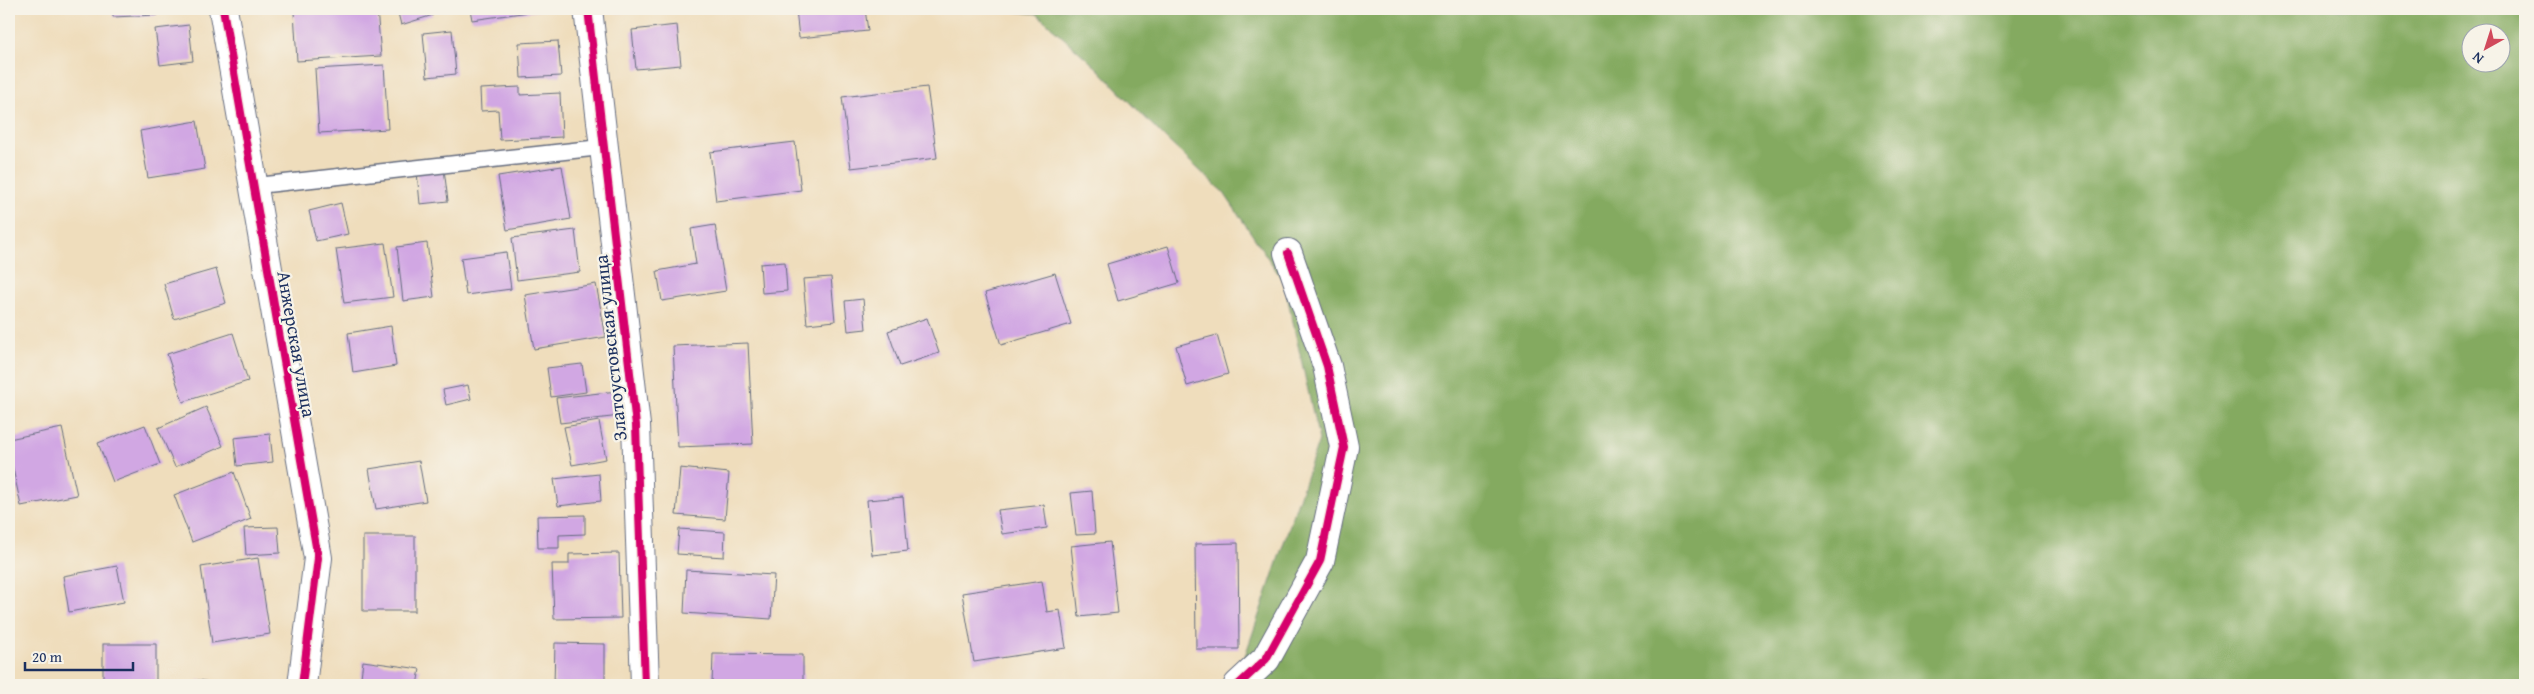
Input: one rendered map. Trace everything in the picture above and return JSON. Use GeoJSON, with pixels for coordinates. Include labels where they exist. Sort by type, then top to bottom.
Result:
{"type":"FeatureCollection","features":[{"type":"Feature","properties":{"kind":"street","name":"Анжерская улица"},"geometry":{"type":"LineString","coordinates":[[223,9],[318,558],[302,685]]}},
{"type":"Feature","properties":{"kind":"street","name":"Златоустовская улица"},"geometry":{"type":"LineString","coordinates":[[588,9],[636,425],[645,685]]}},
{"type":"Feature","properties":{"kind":"street"},"geometry":{"type":"LineString","coordinates":[[1238,685],[1266,659],[1320,561],[1344,448],[1327,366],[1288,253]]}},
{"type":"Feature","properties":{"kind":"lane"},"geometry":{"type":"LineString","coordinates":[[253,186],[605,147]]}},
{"type":"Feature","properties":{"kind":"green space"},"geometry":{"type":"Polygon","coordinates":[[[993,9],[2525,9],[2525,685],[1235,685],[1319,440],[1284,282],[1224,193],[1167,140],[1097,68],[1037,14],[993,9]]]}},
{"type":"Feature","properties":{"kind":"building"},"geometry":{"type":"Polygon","coordinates":[[[113,9],[157,9],[157,15],[113,17],[113,9]]]}},
{"type":"Feature","properties":{"kind":"building"},"geometry":{"type":"Polygon","coordinates":[[[377,9],[381,56],[297,61],[294,12],[377,9]]]}},
{"type":"Feature","properties":{"kind":"building"},"geometry":{"type":"Polygon","coordinates":[[[397,9],[431,9],[433,15],[401,25],[397,9]]]}},
{"type":"Feature","properties":{"kind":"building"},"geometry":{"type":"Polygon","coordinates":[[[470,9],[543,9],[543,10],[472,20],[470,9]]]}},
{"type":"Feature","properties":{"kind":"building"},"geometry":{"type":"Polygon","coordinates":[[[616,9],[645,9],[645,10],[616,13],[616,9]]]}},
{"type":"Feature","properties":{"kind":"building"},"geometry":{"type":"Polygon","coordinates":[[[796,9],[865,9],[868,31],[799,38],[796,9]]]}},
{"type":"Feature","properties":{"kind":"building"},"geometry":{"type":"Polygon","coordinates":[[[189,25],[193,61],[160,65],[155,29],[189,25]]]}},
{"type":"Feature","properties":{"kind":"building"},"geometry":{"type":"Polygon","coordinates":[[[677,25],[681,65],[636,69],[632,30],[677,25]]]}},
{"type":"Feature","properties":{"kind":"building"},"geometry":{"type":"Polygon","coordinates":[[[452,30],[456,74],[427,77],[423,33],[452,30]]]}},
{"type":"Feature","properties":{"kind":"building"},"geometry":{"type":"Polygon","coordinates":[[[558,41],[561,76],[521,78],[519,43],[558,41]]]}},
{"type":"Feature","properties":{"kind":"building"},"geometry":{"type":"Polygon","coordinates":[[[384,65],[388,129],[319,133],[315,69],[384,65]]]}},
{"type":"Feature","properties":{"kind":"building"},"geometry":{"type":"Polygon","coordinates":[[[520,87],[520,95],[560,93],[562,137],[500,140],[498,110],[481,111],[480,89],[520,87]]]}},
{"type":"Feature","properties":{"kind":"building"},"geometry":{"type":"Polygon","coordinates":[[[927,87],[937,158],[851,168],[842,97],[927,87]]]}},
{"type":"Feature","properties":{"kind":"building"},"geometry":{"type":"Polygon","coordinates":[[[197,121],[205,169],[148,178],[140,131],[197,121]]]}},
{"type":"Feature","properties":{"kind":"building"},"geometry":{"type":"Polygon","coordinates":[[[795,142],[801,190],[716,201],[710,152],[795,142]]]}},
{"type":"Feature","properties":{"kind":"building"},"geometry":{"type":"Polygon","coordinates":[[[562,166],[571,219],[507,230],[498,176],[562,166]]]}},
{"type":"Feature","properties":{"kind":"building"},"geometry":{"type":"Polygon","coordinates":[[[444,169],[448,201],[420,204],[417,172],[444,169]]]}},
{"type":"Feature","properties":{"kind":"building"},"geometry":{"type":"Polygon","coordinates":[[[341,203],[348,234],[316,241],[309,211],[341,203]]]}},
{"type":"Feature","properties":{"kind":"building"},"geometry":{"type":"Polygon","coordinates":[[[715,225],[726,291],[662,301],[657,271],[696,264],[691,229],[715,225]]]}},
{"type":"Feature","properties":{"kind":"building"},"geometry":{"type":"Polygon","coordinates":[[[575,230],[580,272],[517,280],[512,238],[575,230]]]}},
{"type":"Feature","properties":{"kind":"building"},"geometry":{"type":"Polygon","coordinates":[[[385,243],[393,297],[344,303],[336,249],[385,243]]]}},
{"type":"Feature","properties":{"kind":"building"},"geometry":{"type":"Polygon","coordinates":[[[427,243],[434,297],[403,301],[397,247],[427,243]]]}},
{"type":"Feature","properties":{"kind":"building"},"geometry":{"type":"Polygon","coordinates":[[[1168,246],[1179,283],[1118,301],[1107,264],[1168,246]]]}},
{"type":"Feature","properties":{"kind":"building"},"geometry":{"type":"Polygon","coordinates":[[[506,252],[511,289],[466,295],[461,258],[506,252]]]}},
{"type":"Feature","properties":{"kind":"building"},"geometry":{"type":"Polygon","coordinates":[[[785,262],[787,291],[762,293],[760,264],[785,262]]]}},
{"type":"Feature","properties":{"kind":"building"},"geometry":{"type":"Polygon","coordinates":[[[216,269],[226,303],[174,319],[164,284],[216,269]]]}},
{"type":"Feature","properties":{"kind":"building"},"geometry":{"type":"Polygon","coordinates":[[[1055,273],[1071,324],[1001,345],[985,293],[1055,273]]]}},
{"type":"Feature","properties":{"kind":"building"},"geometry":{"type":"Polygon","coordinates":[[[831,277],[835,321],[807,324],[803,279],[831,277]]]}},
{"type":"Feature","properties":{"kind":"building"},"geometry":{"type":"Polygon","coordinates":[[[596,284],[606,337],[534,349],[525,295],[596,284]]]}},
{"type":"Feature","properties":{"kind":"building"},"geometry":{"type":"Polygon","coordinates":[[[863,299],[866,329],[848,331],[845,301],[863,299]]]}},
{"type":"Feature","properties":{"kind":"building"},"geometry":{"type":"Polygon","coordinates":[[[927,318],[939,353],[900,366],[888,331],[927,318]]]}},
{"type":"Feature","properties":{"kind":"building"},"geometry":{"type":"Polygon","coordinates":[[[391,326],[396,366],[353,373],[348,333],[391,326]]]}},
{"type":"Feature","properties":{"kind":"building"},"geometry":{"type":"Polygon","coordinates":[[[233,333],[248,381],[183,402],[167,354],[233,333]]]}},
{"type":"Feature","properties":{"kind":"building"},"geometry":{"type":"Polygon","coordinates":[[[1217,335],[1228,374],[1187,386],[1176,346],[1217,335]]]}},
{"type":"Feature","properties":{"kind":"building"},"geometry":{"type":"Polygon","coordinates":[[[748,343],[753,444],[678,447],[673,346],[748,343]]]}},
{"type":"Feature","properties":{"kind":"building"},"geometry":{"type":"Polygon","coordinates":[[[582,364],[586,392],[551,397],[547,368],[582,364]]]}},
{"type":"Feature","properties":{"kind":"building"},"geometry":{"type":"Polygon","coordinates":[[[468,385],[471,399],[446,405],[443,390],[468,385]]]}},
{"type":"Feature","properties":{"kind":"building"},"geometry":{"type":"Polygon","coordinates":[[[617,391],[620,416],[560,423],[556,398],[617,391]]]}},
{"type":"Feature","properties":{"kind":"building"},"geometry":{"type":"Polygon","coordinates":[[[206,407],[223,446],[175,467],[158,428],[206,407]]]}},
{"type":"Feature","properties":{"kind":"building"},"geometry":{"type":"Polygon","coordinates":[[[599,421],[606,459],[572,465],[564,427],[599,421]]]}},
{"type":"Feature","properties":{"kind":"building"},"geometry":{"type":"Polygon","coordinates":[[[145,425],[160,464],[113,482],[98,443],[145,425]]]}},
{"type":"Feature","properties":{"kind":"building"},"geometry":{"type":"Polygon","coordinates":[[[62,428],[77,495],[21,506],[9,450],[9,439],[62,428]]]}},
{"type":"Feature","properties":{"kind":"building"},"geometry":{"type":"Polygon","coordinates":[[[270,434],[273,462],[237,466],[234,438],[270,434]]]}},
{"type":"Feature","properties":{"kind":"building"},"geometry":{"type":"Polygon","coordinates":[[[419,461],[426,501],[376,509],[369,469],[419,461]]]}},
{"type":"Feature","properties":{"kind":"building"},"geometry":{"type":"Polygon","coordinates":[[[680,468],[729,473],[725,519],[676,515],[680,468]]]}},
{"type":"Feature","properties":{"kind":"building"},"geometry":{"type":"Polygon","coordinates":[[[234,472],[251,519],[192,542],[174,495],[234,472]]]}},
{"type":"Feature","properties":{"kind":"building"},"geometry":{"type":"Polygon","coordinates":[[[599,474],[601,501],[558,506],[554,479],[599,474]]]}},
{"type":"Feature","properties":{"kind":"building"},"geometry":{"type":"Polygon","coordinates":[[[1092,491],[1095,534],[1076,535],[1071,493],[1092,491]]]}},
{"type":"Feature","properties":{"kind":"building"},"geometry":{"type":"Polygon","coordinates":[[[903,497],[908,551],[872,555],[867,500],[903,497]]]}},
{"type":"Feature","properties":{"kind":"building"},"geometry":{"type":"Polygon","coordinates":[[[1044,505],[1047,528],[1002,534],[998,510],[1044,505]]]}},
{"type":"Feature","properties":{"kind":"building"},"geometry":{"type":"Polygon","coordinates":[[[585,515],[585,534],[559,535],[559,548],[538,548],[537,516],[585,515]]]}},
{"type":"Feature","properties":{"kind":"building"},"geometry":{"type":"Polygon","coordinates":[[[278,527],[280,553],[246,555],[244,528],[278,527]]]}},
{"type":"Feature","properties":{"kind":"building"},"geometry":{"type":"Polygon","coordinates":[[[679,529],[725,532],[724,557],[677,554],[679,529]]]}},
{"type":"Feature","properties":{"kind":"building"},"geometry":{"type":"Polygon","coordinates":[[[363,536],[415,536],[415,611],[363,611],[363,536]]]}},
{"type":"Feature","properties":{"kind":"building"},"geometry":{"type":"Polygon","coordinates":[[[1110,542],[1118,613],[1079,617],[1071,546],[1110,542]]]}},
{"type":"Feature","properties":{"kind":"building"},"geometry":{"type":"Polygon","coordinates":[[[1238,543],[1239,649],[1196,649],[1195,544],[1238,543]]]}},
{"type":"Feature","properties":{"kind":"building"},"geometry":{"type":"Polygon","coordinates":[[[619,553],[621,618],[554,619],[552,564],[569,564],[569,554],[619,553]]]}},
{"type":"Feature","properties":{"kind":"building"},"geometry":{"type":"Polygon","coordinates":[[[258,558],[270,634],[212,643],[201,567],[258,558]]]}},
{"type":"Feature","properties":{"kind":"building"},"geometry":{"type":"Polygon","coordinates":[[[117,566],[124,602],[69,612],[63,576],[117,566]]]}},
{"type":"Feature","properties":{"kind":"building"},"geometry":{"type":"Polygon","coordinates":[[[686,570],[774,575],[771,619],[684,613],[686,570]]]}},
{"type":"Feature","properties":{"kind":"building"},"geometry":{"type":"Polygon","coordinates":[[[1042,581],[1047,612],[1060,610],[1066,648],[974,662],[962,593],[1042,581]]]}},
{"type":"Feature","properties":{"kind":"building"},"geometry":{"type":"Polygon","coordinates":[[[555,643],[605,644],[605,685],[554,685],[555,643]]]}},
{"type":"Feature","properties":{"kind":"building"},"geometry":{"type":"Polygon","coordinates":[[[103,644],[156,644],[156,685],[103,685],[103,644]]]}},
{"type":"Feature","properties":{"kind":"building"},"geometry":{"type":"Polygon","coordinates":[[[713,654],[803,655],[803,685],[712,685],[713,654]]]}},
{"type":"Feature","properties":{"kind":"building"},"geometry":{"type":"Polygon","coordinates":[[[363,661],[420,669],[417,685],[360,685],[363,661]]]}},
{"type":"Feature","properties":{"kind":"building"},"geometry":{"type":"Polygon","coordinates":[[[198,680],[221,684],[221,685],[197,685],[198,680]]]}},
{"type":"Feature","properties":{"kind":"cycle path"},"geometry":{"type":"LineString","coordinates":[[223,9],[318,558],[302,685]]}},
{"type":"Feature","properties":{"kind":"cycle path"},"geometry":{"type":"LineString","coordinates":[[588,9],[636,425],[645,685]]}},
{"type":"Feature","properties":{"kind":"cycle path"},"geometry":{"type":"LineString","coordinates":[[1238,685],[1266,659],[1320,561],[1344,447],[1327,366],[1288,253]]}}]}
